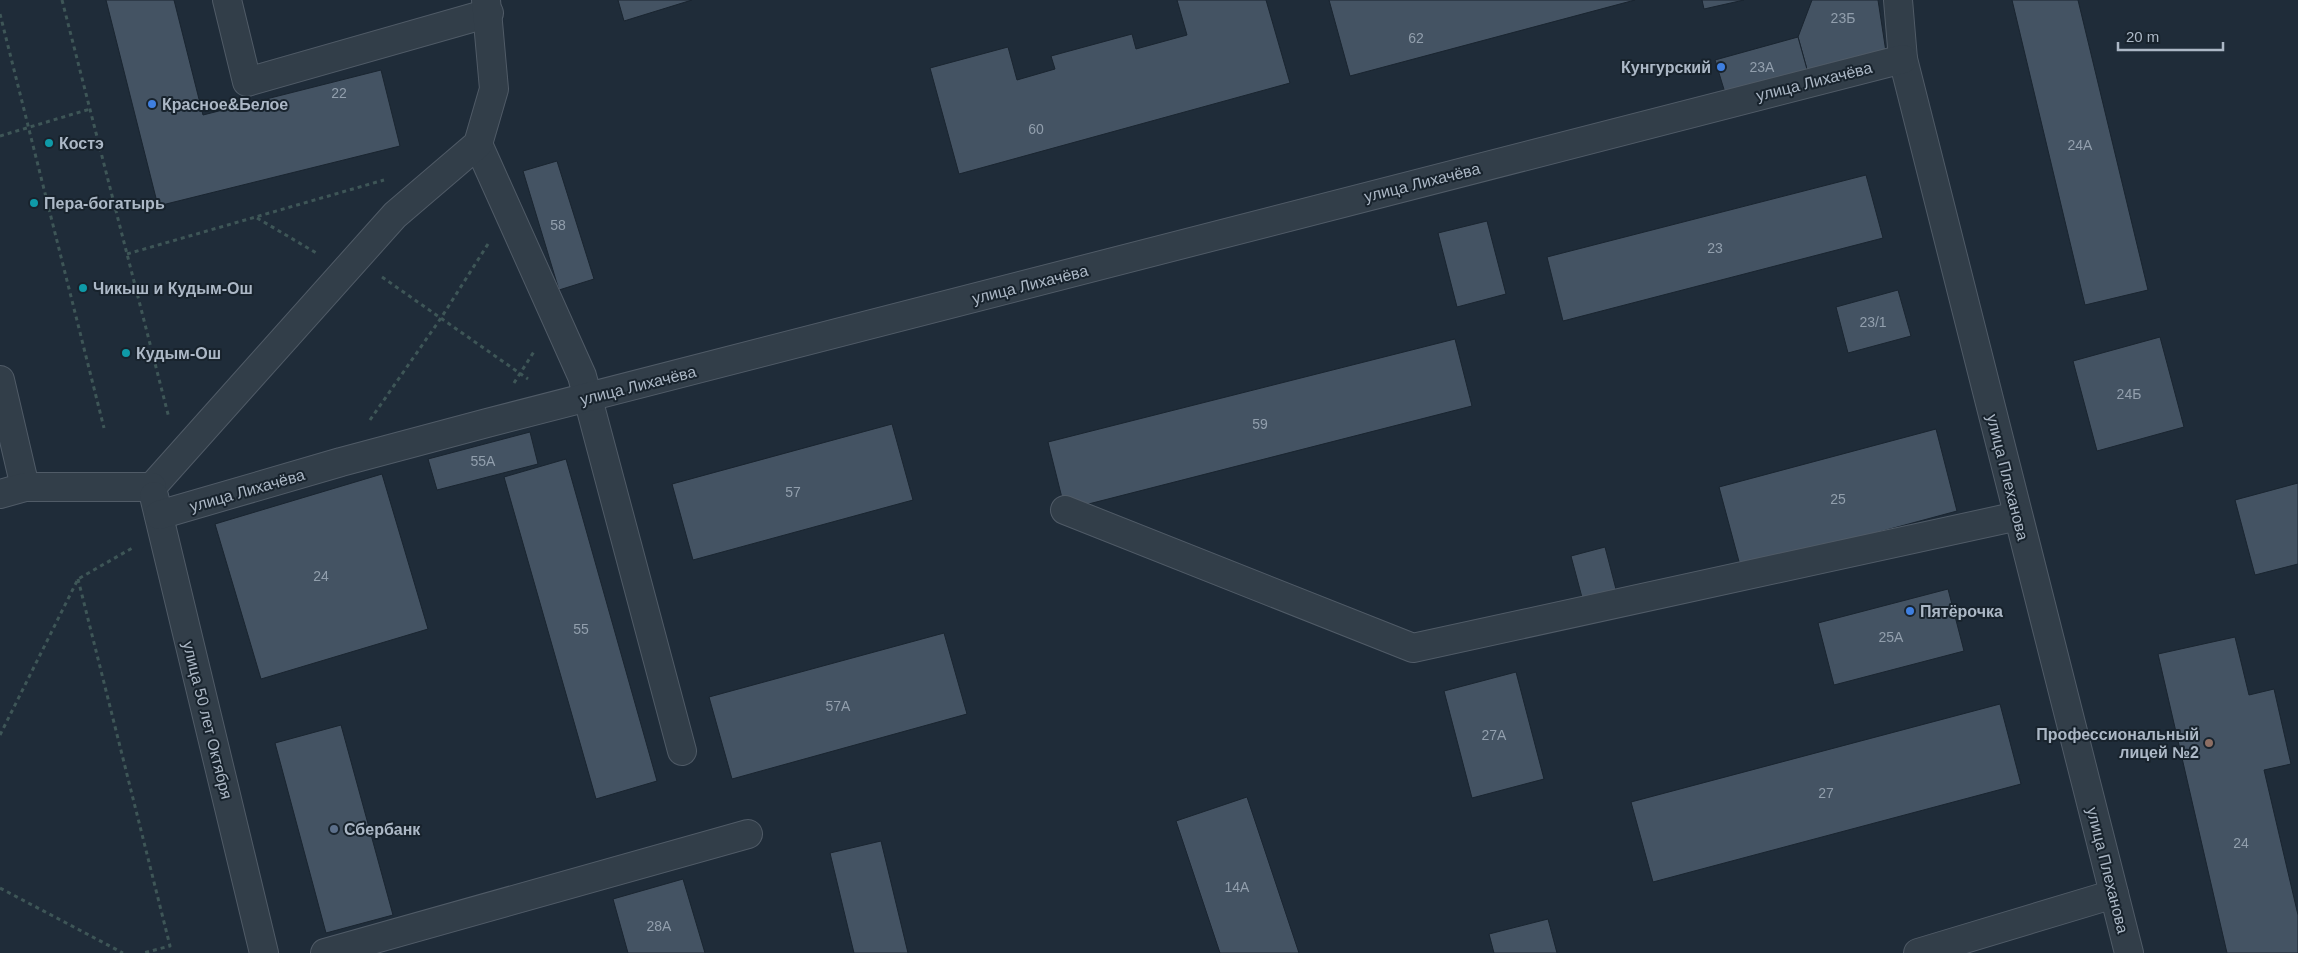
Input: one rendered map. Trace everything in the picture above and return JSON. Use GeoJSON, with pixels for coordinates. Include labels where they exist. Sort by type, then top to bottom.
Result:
{"type":"FeatureCollection","features":[{"type":"Feature","properties":{"kind":"street"},"geometry":{"type":"LineString","coordinates":[[0,380],[13,491],[152,487],[395,215],[478,144],[494,89],[487,6],[247,82],[227,0]]}},
{"type":"Feature","properties":{"kind":"street","name":"улица Плеханова"},"geometry":{"type":"LineString","coordinates":[[1898,0],[1903,58],[2129,953]]}},
{"type":"Feature","properties":{"kind":"street","name":"улица Лихачёва"},"geometry":{"type":"LineString","coordinates":[[161,523],[341,462],[1903,58]]}},
{"type":"Feature","properties":{"kind":"street"},"geometry":{"type":"LineString","coordinates":[[478,144],[582,376],[576,401],[682,751]]}},
{"type":"Feature","properties":{"kind":"street","name":"улица 50 лет Октября"},"geometry":{"type":"LineString","coordinates":[[152,487],[264,953]]}},
{"type":"Feature","properties":{"kind":"street"},"geometry":{"type":"LineString","coordinates":[[1066,510],[1413,648],[2018,516]]}},
{"type":"Feature","properties":{"kind":"street"},"geometry":{"type":"LineString","coordinates":[[325,953],[748,834]]}},
{"type":"Feature","properties":{"kind":"street"},"geometry":{"type":"LineString","coordinates":[[1918,953],[2114,894]]}},
{"type":"Feature","properties":{"kind":"path"},"geometry":{"type":"LineString","coordinates":[[62,0],[179,457]]}},
{"type":"Feature","properties":{"kind":"path"},"geometry":{"type":"LineString","coordinates":[[0,14],[104,428]]}},
{"type":"Feature","properties":{"kind":"path"},"geometry":{"type":"LineString","coordinates":[[0,136],[90,110]]}},
{"type":"Feature","properties":{"kind":"path"},"geometry":{"type":"LineString","coordinates":[[127,254],[392,177]]}},
{"type":"Feature","properties":{"kind":"path"},"geometry":{"type":"LineString","coordinates":[[368,422],[441,318],[508,212]]}},
{"type":"Feature","properties":{"kind":"path"},"geometry":{"type":"LineString","coordinates":[[256,218],[346,270],[378,275],[520,374],[576,401]]}},
{"type":"Feature","properties":{"kind":"path"},"geometry":{"type":"LineString","coordinates":[[487,424],[556,318]]}},
{"type":"Feature","properties":{"kind":"path"},"geometry":{"type":"LineString","coordinates":[[0,735],[78,579],[161,523]]}},
{"type":"Feature","properties":{"kind":"path"},"geometry":{"type":"LineString","coordinates":[[78,579],[170,946],[143,953]]}},
{"type":"Feature","properties":{"kind":"path"},"geometry":{"type":"LineString","coordinates":[[0,888],[123,953]]}},
{"type":"Feature","properties":{"kind":"building"},"geometry":{"type":"Polygon","coordinates":[[[106,0],[174,0],[203,115],[381,70],[400,146],[158,206],[106,0]]]}},
{"type":"Feature","properties":{"kind":"building"},"geometry":{"type":"Polygon","coordinates":[[[618,0],[692,0],[624,21],[618,0]]]}},
{"type":"Feature","properties":{"kind":"building"},"geometry":{"type":"Polygon","coordinates":[[[1177,0],[1266,0],[1290,83],[959,174],[930,68],[1008,47],[1017,80],[1055,69],[1051,56],[1132,34],[1136,49],[1187,35],[1177,0]]]}},
{"type":"Feature","properties":{"kind":"building"},"geometry":{"type":"Polygon","coordinates":[[[1329,0],[1635,0],[1350,76],[1329,0]]]}},
{"type":"Feature","properties":{"kind":"building"},"geometry":{"type":"Polygon","coordinates":[[[1702,0],[1744,0],[1704,9],[1702,0]]]}},
{"type":"Feature","properties":{"kind":"building"},"geometry":{"type":"Polygon","coordinates":[[[1812,0],[1878,0],[1886,52],[1808,73],[1798,37],[1812,0]]]}},
{"type":"Feature","properties":{"kind":"building"},"geometry":{"type":"Polygon","coordinates":[[[2012,0],[2078,0],[2148,290],[2085,305],[2012,0]]]}},
{"type":"Feature","properties":{"kind":"building"},"geometry":{"type":"Polygon","coordinates":[[[1798,37],[1808,73],[1726,96],[1715,60],[1798,37]]]}},
{"type":"Feature","properties":{"kind":"building"},"geometry":{"type":"Polygon","coordinates":[[[557,161],[594,279],[559,290],[523,171],[557,161]]]}},
{"type":"Feature","properties":{"kind":"building"},"geometry":{"type":"Polygon","coordinates":[[[1866,175],[1883,238],[1563,321],[1547,257],[1866,175]]]}},
{"type":"Feature","properties":{"kind":"building"},"geometry":{"type":"Polygon","coordinates":[[[1487,221],[1506,294],[1457,307],[1438,233],[1487,221]]]}},
{"type":"Feature","properties":{"kind":"building"},"geometry":{"type":"Polygon","coordinates":[[[1898,290],[1911,336],[1848,353],[1836,307],[1898,290]]]}},
{"type":"Feature","properties":{"kind":"building"},"geometry":{"type":"Polygon","coordinates":[[[2160,337],[2184,427],[2097,451],[2073,361],[2160,337]]]}},
{"type":"Feature","properties":{"kind":"building"},"geometry":{"type":"Polygon","coordinates":[[[1455,339],[1472,406],[1065,510],[1048,442],[1455,339]]]}},
{"type":"Feature","properties":{"kind":"building"},"geometry":{"type":"Polygon","coordinates":[[[892,424],[913,500],[693,560],[672,484],[892,424]]]}},
{"type":"Feature","properties":{"kind":"building"},"geometry":{"type":"Polygon","coordinates":[[[1936,429],[1957,511],[1741,569],[1719,487],[1936,429]]]}},
{"type":"Feature","properties":{"kind":"building"},"geometry":{"type":"Polygon","coordinates":[[[530,432],[538,464],[437,490],[428,459],[530,432]]]}},
{"type":"Feature","properties":{"kind":"building"},"geometry":{"type":"Polygon","coordinates":[[[566,459],[657,781],[596,799],[504,477],[566,459]]]}},
{"type":"Feature","properties":{"kind":"building"},"geometry":{"type":"Polygon","coordinates":[[[382,474],[428,629],[261,679],[215,524],[382,474]]]}},
{"type":"Feature","properties":{"kind":"building"},"geometry":{"type":"Polygon","coordinates":[[[2298,483],[2298,564],[2255,575],[2235,500],[2298,483]]]}},
{"type":"Feature","properties":{"kind":"building"},"geometry":{"type":"Polygon","coordinates":[[[1605,547],[1618,597],[1584,605],[1571,556],[1605,547]]]}},
{"type":"Feature","properties":{"kind":"building"},"geometry":{"type":"Polygon","coordinates":[[[1948,589],[1964,651],[1834,685],[1818,623],[1948,589]]]}},
{"type":"Feature","properties":{"kind":"building"},"geometry":{"type":"Polygon","coordinates":[[[944,633],[967,714],[732,779],[709,697],[944,633]]]}},
{"type":"Feature","properties":{"kind":"building"},"geometry":{"type":"Polygon","coordinates":[[[2235,637],[2249,695],[2274,689],[2291,764],[2264,770],[2298,915],[2298,953],[2227,953],[2158,654],[2235,637]]]}},
{"type":"Feature","properties":{"kind":"building"},"geometry":{"type":"Polygon","coordinates":[[[1516,672],[1544,779],[1472,798],[1444,691],[1516,672]]]}},
{"type":"Feature","properties":{"kind":"building"},"geometry":{"type":"Polygon","coordinates":[[[2000,704],[2021,784],[1653,882],[1631,802],[2000,704]]]}},
{"type":"Feature","properties":{"kind":"building","name":"Сбербанк"},"geometry":{"type":"Polygon","coordinates":[[[341,725],[393,915],[326,933],[275,743],[341,725]]]}},
{"type":"Feature","properties":{"kind":"building"},"geometry":{"type":"Polygon","coordinates":[[[1247,797],[1299,953],[1220,953],[1176,821],[1247,797]]]}},
{"type":"Feature","properties":{"kind":"building"},"geometry":{"type":"Polygon","coordinates":[[[881,841],[908,953],[854,953],[830,853],[881,841]]]}},
{"type":"Feature","properties":{"kind":"building"},"geometry":{"type":"Polygon","coordinates":[[[683,879],[705,953],[628,953],[613,899],[683,879]]]}},
{"type":"Feature","properties":{"kind":"building"},"geometry":{"type":"Polygon","coordinates":[[[1548,919],[1557,953],[1494,953],[1489,934],[1548,919]]]}},
{"type":"Feature","properties":{"kind":"place","name":"Кунгурский"},"geometry":{"type":"Point","coordinates":[1721,67]}},
{"type":"Feature","properties":{"kind":"place","name":"Красное&Белое"},"geometry":{"type":"Point","coordinates":[152,104]}},
{"type":"Feature","properties":{"kind":"place","name":"Костэ"},"geometry":{"type":"Point","coordinates":[49,143]}},
{"type":"Feature","properties":{"kind":"place","name":"Пера-богатырь"},"geometry":{"type":"Point","coordinates":[34,203]}},
{"type":"Feature","properties":{"kind":"place","name":"Чикыш и Кудым-Ош"},"geometry":{"type":"Point","coordinates":[83,288]}},
{"type":"Feature","properties":{"kind":"place","name":"Кудым-Ош"},"geometry":{"type":"Point","coordinates":[126,353]}},
{"type":"Feature","properties":{"kind":"place","name":"Пятёрочка"},"geometry":{"type":"Point","coordinates":[1910,611]}},
{"type":"Feature","properties":{"kind":"place","name":"Профессиональный лицей №2"},"geometry":{"type":"Point","coordinates":[2209,743]}},
{"type":"Feature","properties":{"kind":"place","name":"Сбербанк"},"geometry":{"type":"Point","coordinates":[334,829]}}]}
